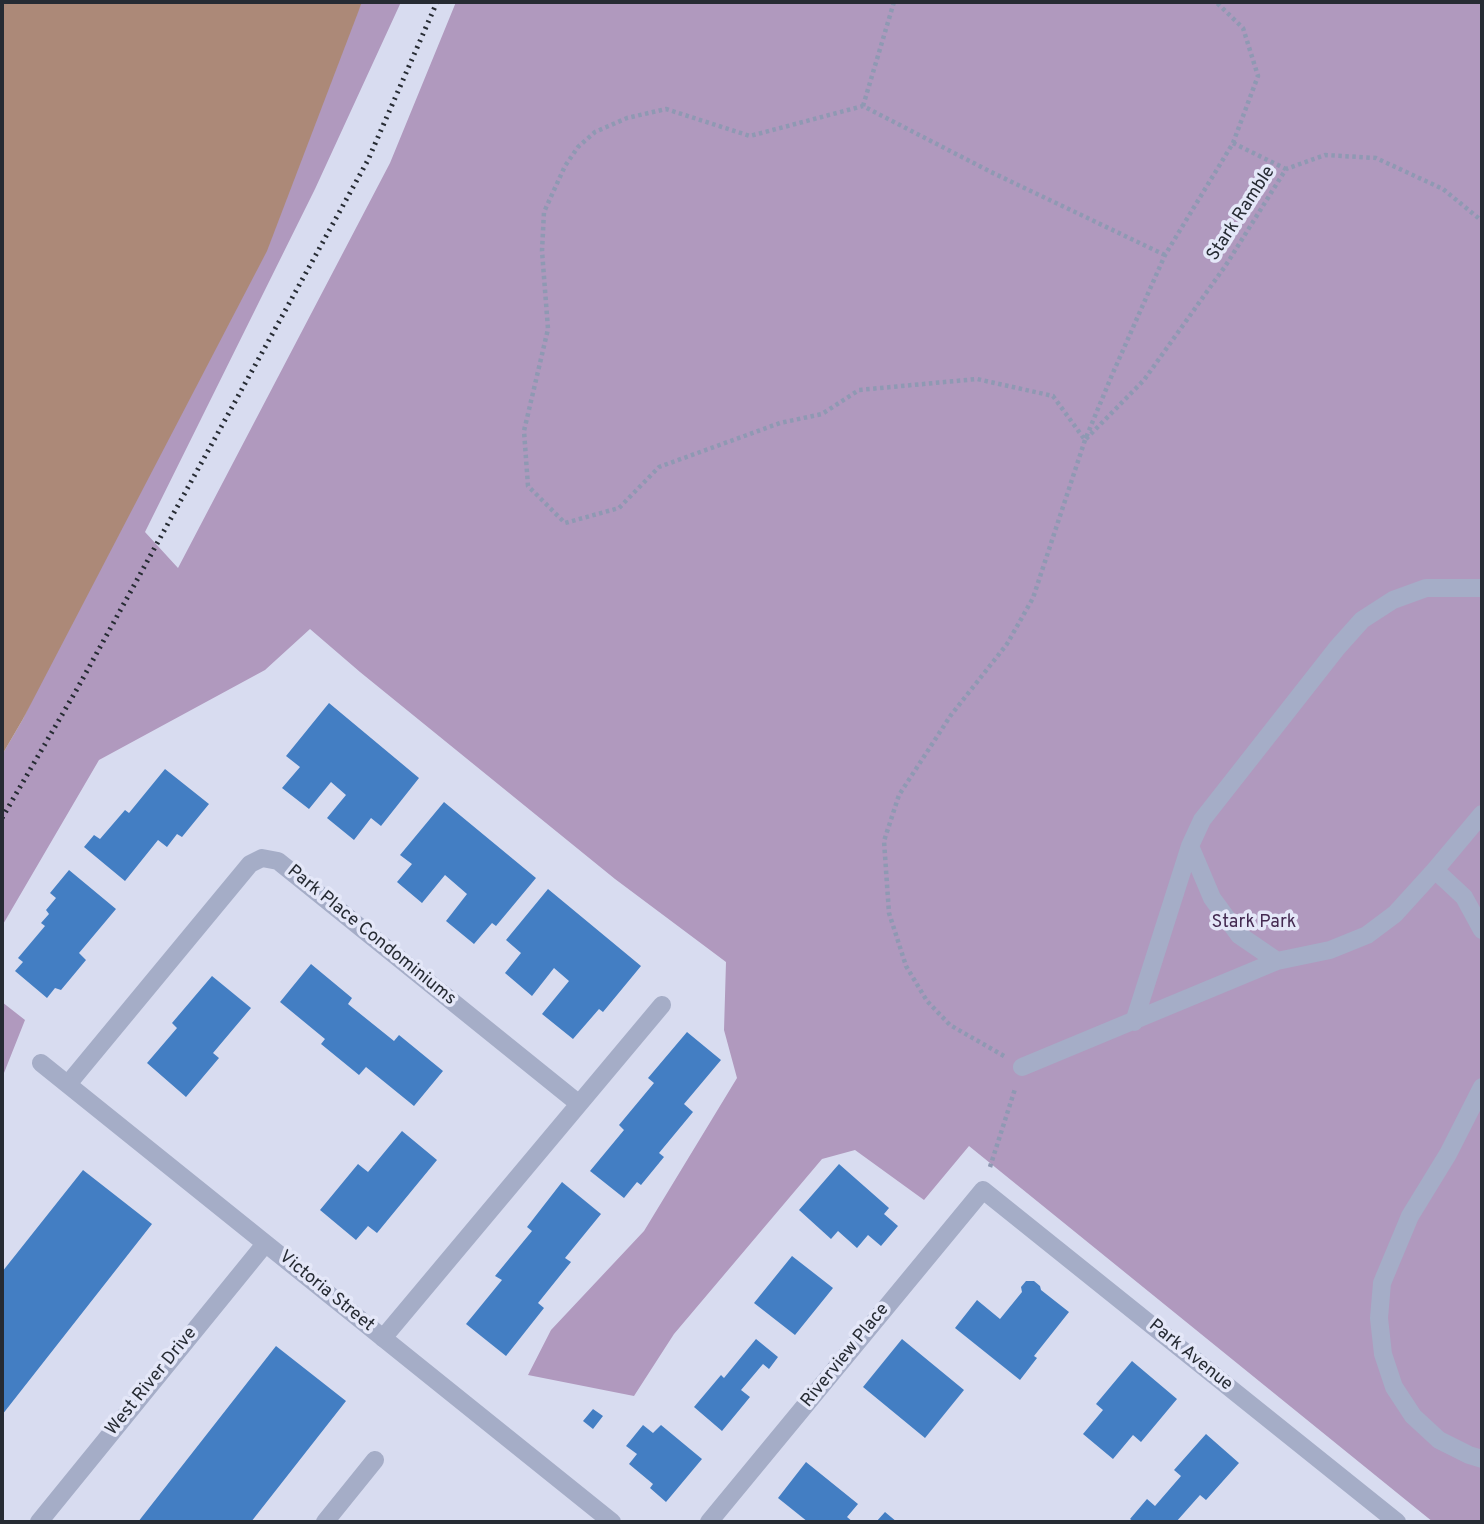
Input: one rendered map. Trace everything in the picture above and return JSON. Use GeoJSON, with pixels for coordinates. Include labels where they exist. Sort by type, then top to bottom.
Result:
{"type":"FeatureCollection","features":[{"type":"Feature","properties":{"kind":"street"},"geometry":{"type":"LineString","coordinates":[[1134,1022],[1190,846],[1202,820],[1337,648],[1362,620],[1392,600],[1426,588],[1482,588]]}},
{"type":"Feature","properties":{"kind":"street"},"geometry":{"type":"LineString","coordinates":[[1022,1067],[1277,961],[1330,950],[1367,935],[1395,914],[1482,814]]}},
{"type":"Feature","properties":{"kind":"street"},"geometry":{"type":"LineString","coordinates":[[1190,846],[1212,898],[1239,936],[1277,961]]}},
{"type":"Feature","properties":{"kind":"street","name":"Park Place Condominiums"},"geometry":{"type":"LineString","coordinates":[[68,1084],[250,864],[262,858],[278,862],[578,1103]]}},
{"type":"Feature","properties":{"kind":"street"},"geometry":{"type":"LineString","coordinates":[[1436,870],[1464,897],[1482,930]]}},
{"type":"Feature","properties":{"kind":"street"},"geometry":{"type":"LineString","coordinates":[[383,1338],[662,1005]]}},
{"type":"Feature","properties":{"kind":"street","name":"Victoria Street"},"geometry":{"type":"LineString","coordinates":[[41,1063],[611,1522]]}},
{"type":"Feature","properties":{"kind":"street"},"geometry":{"type":"LineString","coordinates":[[1482,1087],[1448,1154],[1410,1216],[1382,1283],[1379,1318],[1383,1354],[1394,1387],[1413,1416],[1439,1440],[1482,1459]]}},
{"type":"Feature","properties":{"kind":"street","name":"Riverview Place"},"geometry":{"type":"LineString","coordinates":[[709,1522],[983,1190]]}},
{"type":"Feature","properties":{"kind":"street","name":"Park Avenue"},"geometry":{"type":"LineString","coordinates":[[983,1190],[1397,1522]]}},
{"type":"Feature","properties":{"kind":"street","name":"West River Drive"},"geometry":{"type":"LineString","coordinates":[[39,1522],[265,1244]]}},
{"type":"Feature","properties":{"kind":"street"},"geometry":{"type":"LineString","coordinates":[[325,1522],[375,1460]]}},
{"type":"Feature","properties":{"kind":"path"},"geometry":{"type":"LineString","coordinates":[[863,106],[894,2]]}},
{"type":"Feature","properties":{"kind":"path"},"geometry":{"type":"LineString","coordinates":[[983,1190],[1022,1067],[950,1025],[927,1001],[906,967],[889,913],[884,841],[899,795],[951,715],[1007,644],[1033,598],[1085,440],[1165,255],[1233,144],[1258,76],[1243,28],[1216,2]]}},
{"type":"Feature","properties":{"kind":"path"},"geometry":{"type":"LineString","coordinates":[[1085,440],[1053,397],[977,379],[859,390],[822,414],[780,423],[659,467],[619,508],[565,523],[528,486],[524,431],[548,329],[542,251],[544,212],[565,166],[578,147],[595,132],[626,118],[666,109],[750,136],[863,106],[1004,178],[1165,255]]}},
{"type":"Feature","properties":{"kind":"path"},"geometry":{"type":"LineString","coordinates":[[1233,144],[1286,170]]}},
{"type":"Feature","properties":{"kind":"path","name":"Stark Ramble"},"geometry":{"type":"LineString","coordinates":[[1085,440],[1144,380],[1226,265],[1286,170],[1325,155],[1376,158],[1443,189],[1482,221]]}},
{"type":"Feature","properties":{"kind":"green space","name":"Stark Park"},"geometry":{"type":"Polygon","coordinates":[[[362,2],[401,2],[315,189],[145,532],[178,568],[390,163],[456,2],[1482,2],[1482,1522],[1433,1522],[969,1146],[924,1200],[855,1150],[822,1159],[674,1334],[634,1396],[528,1375],[551,1330],[644,1231],[737,1078],[724,1030],[726,962],[615,879],[310,629],[265,670],[99,760],[2,926],[2,755],[23,719],[362,2]]]}},
{"type":"Feature","properties":{"kind":"green space"},"geometry":{"type":"Polygon","coordinates":[[[2,1002],[25,1020],[2,1078],[2,1002]]]}},
{"type":"Feature","properties":{"kind":"shaded area"},"geometry":{"type":"Polygon","coordinates":[[[2,2],[362,2],[267,251],[2,755],[2,2]]]}},
{"type":"Feature","properties":{"kind":"building"},"geometry":{"type":"Polygon","coordinates":[[[329,703],[419,778],[381,826],[371,818],[354,840],[327,818],[346,795],[331,782],[309,809],[282,788],[300,767],[286,756],[329,703]]]}},
{"type":"Feature","properties":{"kind":"building"},"geometry":{"type":"Polygon","coordinates":[[[165,769],[209,804],[182,837],[177,834],[167,847],[158,840],[125,881],[84,847],[94,835],[100,839],[125,810],[129,813],[165,769]]]}},
{"type":"Feature","properties":{"kind":"building"},"geometry":{"type":"Polygon","coordinates":[[[444,802],[536,878],[496,926],[492,923],[474,944],[446,921],[467,894],[445,875],[422,903],[397,882],[412,864],[400,855],[444,802]]]}},
{"type":"Feature","properties":{"kind":"building"},"geometry":{"type":"Polygon","coordinates":[[[69,870],[116,909],[79,953],[86,960],[61,990],[55,988],[47,998],[15,971],[23,962],[18,958],[45,926],[41,923],[49,914],[46,910],[56,898],[50,893],[69,870]]]}},
{"type":"Feature","properties":{"kind":"building"},"geometry":{"type":"Polygon","coordinates":[[[548,889],[641,966],[603,1012],[599,1009],[573,1039],[542,1014],[569,981],[554,968],[532,996],[505,973],[521,953],[506,940],[548,889]]]}},
{"type":"Feature","properties":{"kind":"building"},"geometry":{"type":"Polygon","coordinates":[[[311,964],[352,998],[348,1004],[394,1041],[399,1035],[443,1071],[414,1106],[366,1067],[359,1075],[321,1044],[325,1039],[280,1002],[311,964]]]}},
{"type":"Feature","properties":{"kind":"building"},"geometry":{"type":"Polygon","coordinates":[[[212,976],[251,1008],[213,1053],[219,1058],[186,1097],[147,1063],[177,1028],[172,1023],[212,976]]]}},
{"type":"Feature","properties":{"kind":"building"},"geometry":{"type":"Polygon","coordinates":[[[687,1032],[721,1060],[684,1104],[693,1112],[659,1153],[664,1157],[641,1185],[637,1182],[624,1198],[590,1171],[624,1130],[619,1125],[654,1083],[648,1078],[687,1032]]]}},
{"type":"Feature","properties":{"kind":"building"},"geometry":{"type":"Polygon","coordinates":[[[402,1131],[437,1160],[377,1233],[368,1226],[356,1240],[320,1210],[358,1164],[368,1172],[402,1131]]]}},
{"type":"Feature","properties":{"kind":"building"},"geometry":{"type":"Polygon","coordinates":[[[839,1164],[889,1208],[884,1214],[898,1226],[881,1246],[868,1235],[857,1248],[838,1231],[831,1239],[799,1210],[839,1164]]]}},
{"type":"Feature","properties":{"kind":"building"},"geometry":{"type":"Polygon","coordinates":[[[83,1170],[152,1224],[2,1415],[2,1272],[83,1170]]]}},
{"type":"Feature","properties":{"kind":"building"},"geometry":{"type":"Polygon","coordinates":[[[562,1182],[601,1214],[565,1258],[571,1262],[538,1303],[544,1308],[506,1356],[466,1324],[502,1280],[495,1276],[532,1231],[527,1227],[562,1182]]]}},
{"type":"Feature","properties":{"kind":"building"},"geometry":{"type":"Polygon","coordinates":[[[792,1256],[833,1288],[795,1335],[754,1303],[792,1256]]]}},
{"type":"Feature","properties":{"kind":"building"},"geometry":{"type":"Polygon","coordinates":[[[1026,1281],[1034,1281],[1069,1312],[1034,1356],[1037,1358],[1020,1380],[955,1328],[977,1300],[1000,1319],[1022,1292],[1021,1287],[1026,1281]]]}},
{"type":"Feature","properties":{"kind":"building"},"geometry":{"type":"Polygon","coordinates":[[[756,1339],[778,1357],[769,1369],[763,1364],[741,1390],[750,1397],[722,1431],[694,1407],[721,1375],[724,1378],[756,1339]]]}},
{"type":"Feature","properties":{"kind":"building"},"geometry":{"type":"Polygon","coordinates":[[[902,1339],[964,1390],[925,1438],[863,1387],[902,1339]]]}},
{"type":"Feature","properties":{"kind":"building"},"geometry":{"type":"Polygon","coordinates":[[[276,1346],[346,1401],[251,1522],[138,1522],[276,1346]]]}},
{"type":"Feature","properties":{"kind":"building"},"geometry":{"type":"Polygon","coordinates":[[[1132,1361],[1177,1399],[1141,1442],[1133,1435],[1113,1459],[1083,1434],[1103,1410],[1096,1404],[1132,1361]]]}},
{"type":"Feature","properties":{"kind":"building"},"geometry":{"type":"Polygon","coordinates":[[[593,1409],[603,1416],[593,1429],[583,1421],[593,1409]]]}},
{"type":"Feature","properties":{"kind":"building"},"geometry":{"type":"Polygon","coordinates":[[[643,1425],[653,1433],[661,1425],[702,1459],[666,1502],[650,1488],[653,1484],[629,1464],[637,1454],[626,1446],[643,1425]]]}},
{"type":"Feature","properties":{"kind":"building"},"geometry":{"type":"Polygon","coordinates":[[[1206,1434],[1239,1463],[1206,1500],[1200,1495],[1176,1522],[1134,1522],[1130,1519],[1147,1499],[1155,1506],[1181,1476],[1174,1470],[1206,1434]]]}},
{"type":"Feature","properties":{"kind":"building"},"geometry":{"type":"Polygon","coordinates":[[[806,1462],[858,1504],[847,1517],[853,1522],[808,1522],[778,1498],[806,1462]]]}},
{"type":"Feature","properties":{"kind":"building"},"geometry":{"type":"Polygon","coordinates":[[[885,1512],[897,1522],[876,1522],[885,1512]]]}},
{"type":"Feature","properties":{"kind":"railway"},"geometry":{"type":"LineString","coordinates":[[2,818],[77,689],[368,160],[437,2]]}}]}
